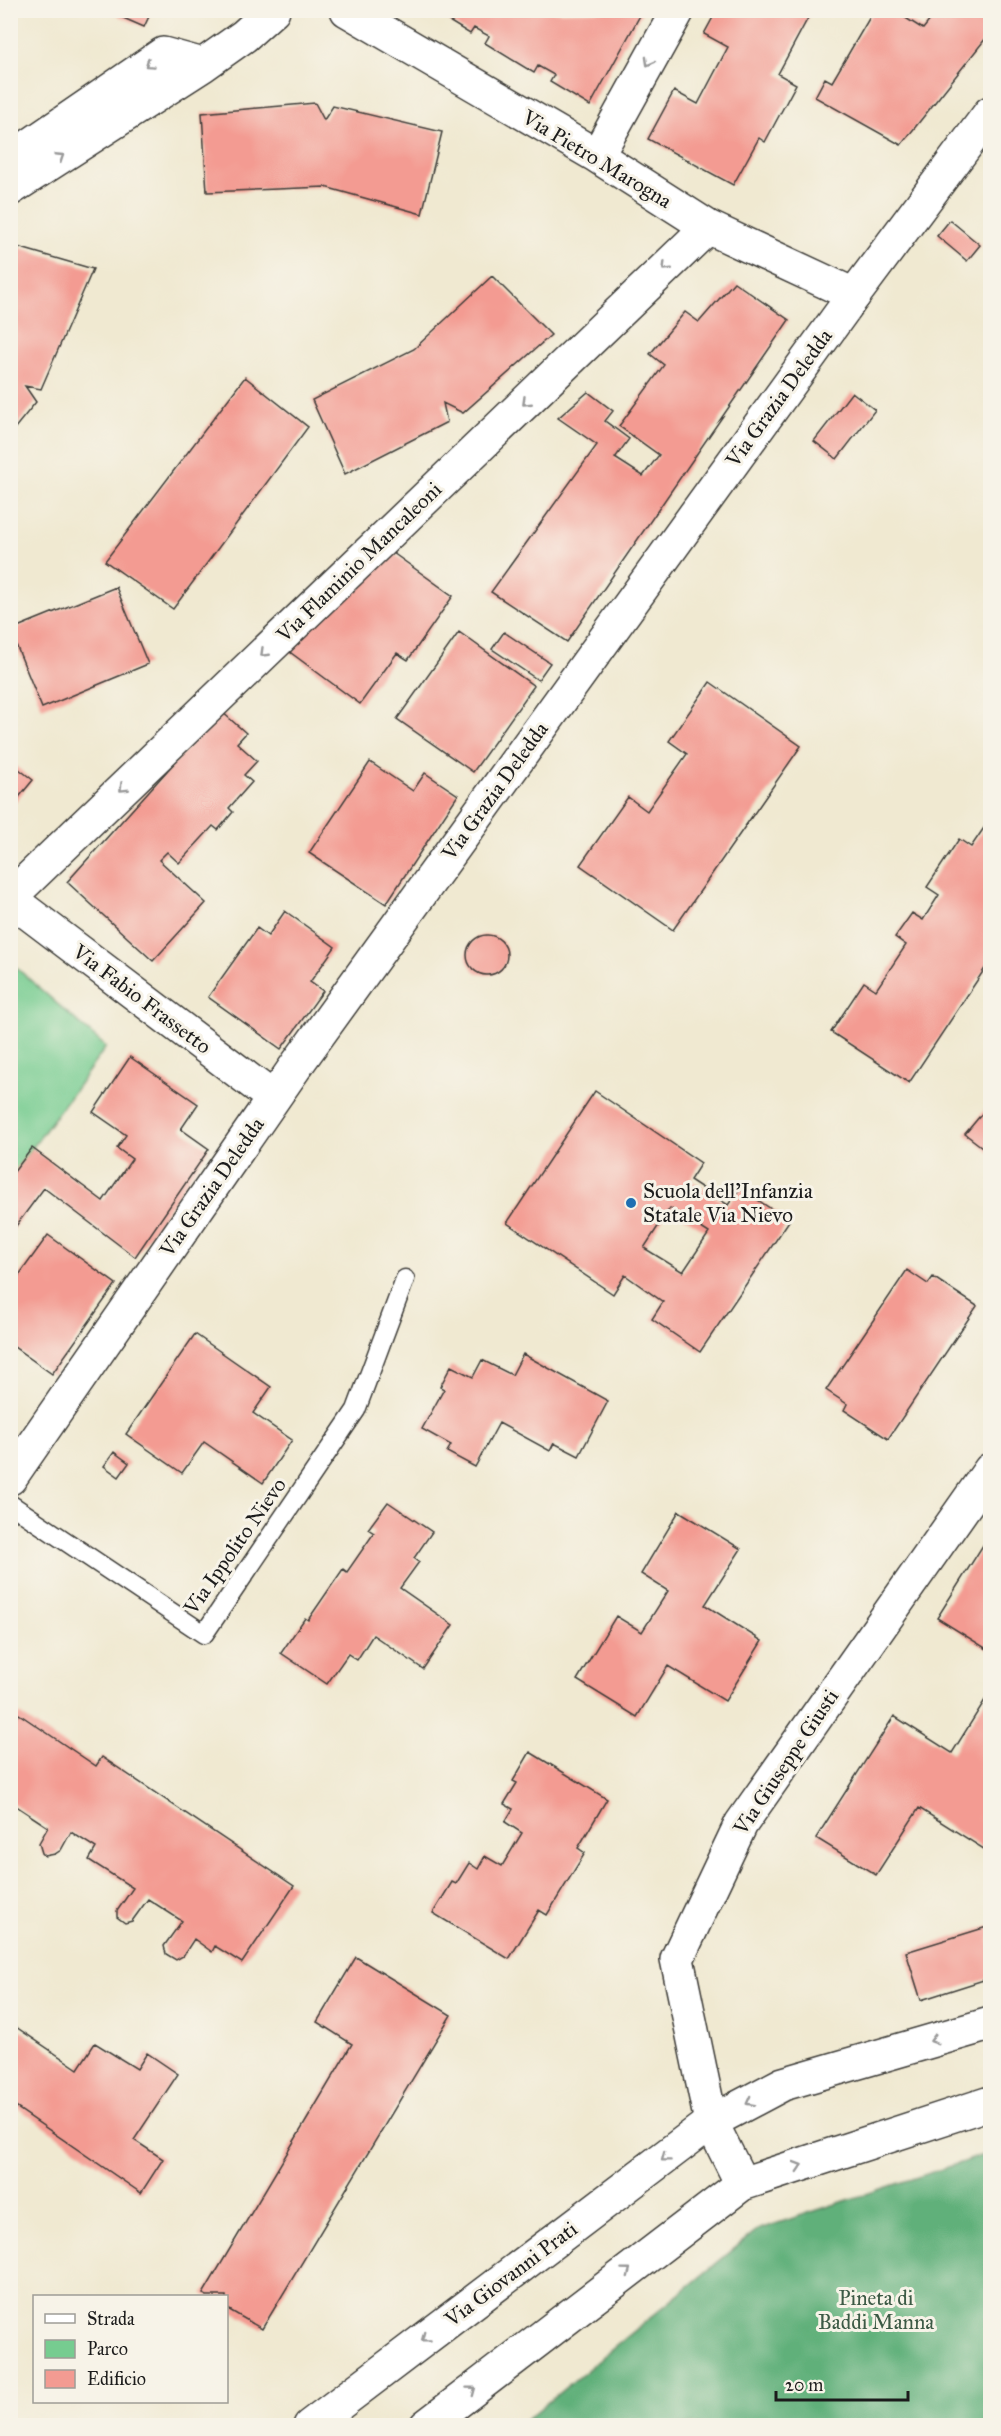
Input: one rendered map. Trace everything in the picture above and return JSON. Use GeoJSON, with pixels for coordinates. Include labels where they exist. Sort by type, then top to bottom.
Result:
{"type":"FeatureCollection","features":[{"type":"Feature","properties":{"kind":"street"},"geometry":{"type":"LineString","coordinates":[[10,189],[203,65],[244,36],[273,10]]}},
{"type":"Feature","properties":{"kind":"street","name":"Via Pietro Marogna"},"geometry":{"type":"LineString","coordinates":[[347,10],[597,156],[708,226],[854,295]]}},
{"type":"Feature","properties":{"kind":"street"},"geometry":{"type":"LineString","coordinates":[[597,156],[678,10]]}},
{"type":"Feature","properties":{"kind":"street"},"geometry":{"type":"LineString","coordinates":[[10,159],[163,54],[203,65]]}},
{"type":"Feature","properties":{"kind":"street","name":"Via Grazia Deledda"},"geometry":{"type":"LineString","coordinates":[[10,1478],[273,1098],[854,295],[990,113]]}},
{"type":"Feature","properties":{"kind":"street","name":"Via Flaminio Mancaleoni"},"geometry":{"type":"LineString","coordinates":[[10,898],[708,226]]}},
{"type":"Feature","properties":{"kind":"street","name":"Via Fabio Frassetto"},"geometry":{"type":"LineString","coordinates":[[10,898],[273,1098]]}},
{"type":"Feature","properties":{"kind":"street","name":"Via Giuseppe Giusti"},"geometry":{"type":"LineString","coordinates":[[711,2122],[677,1959],[741,1824],[990,1470]]}},
{"type":"Feature","properties":{"kind":"street","name":"Via Giovanni Prati"},"geometry":{"type":"LineString","coordinates":[[310,2426],[711,2122],[783,2084],[990,2024]]}},
{"type":"Feature","properties":{"kind":"street"},"geometry":{"type":"LineString","coordinates":[[426,2426],[742,2184],[990,2103]]}},
{"type":"Feature","properties":{"kind":"street"},"geometry":{"type":"LineString","coordinates":[[711,2122],[742,2184]]}},
{"type":"Feature","properties":{"kind":"lane","name":"Via Ippolito Nievo"},"geometry":{"type":"LineString","coordinates":[[10,1504],[204,1634],[356,1410],[405,1279]]}},
{"type":"Feature","properties":{"kind":"green space"},"geometry":{"type":"Polygon","coordinates":[[[11,963],[106,1047],[11,1177],[11,963]]]}},
{"type":"Feature","properties":{"kind":"green space","name":"Pineta di Baddi Manna"},"geometry":{"type":"Polygon","coordinates":[[[990,2153],[990,2425],[520,2425],[757,2230],[990,2153]]]}},
{"type":"Feature","properties":{"kind":"building"},"geometry":{"type":"Polygon","coordinates":[[[105,10],[152,10],[144,27],[105,10]]]}},
{"type":"Feature","properties":{"kind":"building"},"geometry":{"type":"Polygon","coordinates":[[[431,10],[563,12],[643,10],[590,106],[550,82],[554,75],[538,66],[534,73],[485,43],[489,36],[474,28],[470,34],[431,10]]]}},
{"type":"Feature","properties":{"kind":"building"},"geometry":{"type":"Polygon","coordinates":[[[717,10],[798,10],[809,16],[778,74],[796,84],[765,142],[759,138],[733,185],[648,139],[674,91],[698,104],[728,47],[704,34],[717,10]]]}},
{"type":"Feature","properties":{"kind":"building"},"geometry":{"type":"Polygon","coordinates":[[[874,10],[893,10],[923,29],[938,10],[990,10],[990,33],[901,145],[815,97],[825,78],[832,82],[874,10]]]}},
{"type":"Feature","properties":{"kind":"building"},"geometry":{"type":"Polygon","coordinates":[[[315,103],[324,120],[333,106],[442,132],[422,214],[325,187],[207,192],[202,113],[315,103]]]}},
{"type":"Feature","properties":{"kind":"building"},"geometry":{"type":"Polygon","coordinates":[[[950,220],[980,245],[967,261],[937,236],[950,220]]]}},
{"type":"Feature","properties":{"kind":"building"},"geometry":{"type":"Polygon","coordinates":[[[14,246],[93,269],[41,389],[25,386],[36,402],[10,434],[10,255],[14,246]]]}},
{"type":"Feature","properties":{"kind":"building"},"geometry":{"type":"Polygon","coordinates":[[[492,276],[551,335],[463,413],[443,403],[447,422],[345,474],[312,400],[414,349],[492,276]]]}},
{"type":"Feature","properties":{"kind":"building"},"geometry":{"type":"Polygon","coordinates":[[[734,282],[789,320],[567,642],[491,592],[597,445],[558,418],[588,392],[613,411],[605,421],[629,439],[615,458],[643,476],[659,455],[619,426],[664,365],[650,354],[685,312],[699,322],[734,282]]]}},
{"type":"Feature","properties":{"kind":"building"},"geometry":{"type":"Polygon","coordinates":[[[245,377],[308,427],[173,609],[105,561],[245,377]]]}},
{"type":"Feature","properties":{"kind":"building"},"geometry":{"type":"Polygon","coordinates":[[[852,392],[875,410],[837,459],[814,441],[852,392]]]}},
{"type":"Feature","properties":{"kind":"building"},"geometry":{"type":"Polygon","coordinates":[[[393,553],[453,596],[408,660],[397,653],[360,704],[283,647],[327,605],[393,553]]]}},
{"type":"Feature","properties":{"kind":"building"},"geometry":{"type":"Polygon","coordinates":[[[116,587],[148,664],[42,708],[10,630],[116,587]]]}},
{"type":"Feature","properties":{"kind":"building"},"geometry":{"type":"Polygon","coordinates":[[[459,632],[534,686],[473,772],[397,719],[459,632]]]}},
{"type":"Feature","properties":{"kind":"building"},"geometry":{"type":"Polygon","coordinates":[[[504,632],[550,663],[538,680],[492,649],[504,632]]]}},
{"type":"Feature","properties":{"kind":"building"},"geometry":{"type":"Polygon","coordinates":[[[710,682],[801,746],[673,930],[580,865],[628,797],[647,811],[687,754],[669,741],[710,682]]]}},
{"type":"Feature","properties":{"kind":"building"},"geometry":{"type":"Polygon","coordinates":[[[221,711],[246,733],[237,743],[257,761],[244,775],[252,782],[229,808],[233,812],[218,830],[213,826],[179,863],[167,852],[159,860],[206,903],[153,961],[67,882],[221,711]]]}},
{"type":"Feature","properties":{"kind":"building"},"geometry":{"type":"Polygon","coordinates":[[[10,762],[33,780],[10,808],[10,762]]]}},
{"type":"Feature","properties":{"kind":"building"},"geometry":{"type":"Polygon","coordinates":[[[370,762],[413,791],[425,773],[458,795],[386,904],[309,853],[370,762]]]}},
{"type":"Feature","properties":{"kind":"building"},"geometry":{"type":"Polygon","coordinates":[[[990,819],[990,961],[909,1083],[831,1032],[864,982],[876,990],[906,945],[895,937],[912,913],[923,920],[939,895],[927,887],[959,839],[971,847],[990,819]]]}},
{"type":"Feature","properties":{"kind":"building"},"geometry":{"type":"Polygon","coordinates":[[[285,911],[335,947],[310,982],[323,991],[281,1049],[208,997],[257,928],[268,936],[285,911]]]}},
{"type":"Feature","properties":{"kind":"building"},"geometry":{"type":"Polygon","coordinates":[[[487,935],[501,941],[507,955],[501,969],[487,975],[473,969],[467,955],[473,941],[487,935]]]}},
{"type":"Feature","properties":{"kind":"building"},"geometry":{"type":"Polygon","coordinates":[[[130,1057],[198,1104],[181,1129],[209,1149],[135,1257],[44,1188],[10,1234],[10,1177],[32,1148],[103,1201],[132,1159],[117,1148],[126,1135],[93,1112],[130,1057]]]}},
{"type":"Feature","properties":{"kind":"building"},"geometry":{"type":"Polygon","coordinates":[[[595,1091],[701,1163],[690,1180],[728,1205],[740,1188],[789,1221],[700,1352],[652,1319],[663,1302],[625,1275],[613,1294],[507,1223],[595,1091]],[[670,1208],[644,1248],[683,1272],[709,1233],[670,1208]]]}},
{"type":"Feature","properties":{"kind":"building"},"geometry":{"type":"Polygon","coordinates":[[[985,1110],[990,1114],[990,1153],[965,1134],[985,1110]]]}},
{"type":"Feature","properties":{"kind":"building"},"geometry":{"type":"Polygon","coordinates":[[[48,1235],[116,1284],[52,1374],[10,1344],[10,1292],[17,1283],[14,1282],[48,1235]]]}},
{"type":"Feature","properties":{"kind":"building"},"geometry":{"type":"Polygon","coordinates":[[[907,1270],[928,1284],[933,1277],[977,1306],[888,1439],[844,1410],[847,1404],[826,1390],[907,1270]]]}},
{"type":"Feature","properties":{"kind":"building"},"geometry":{"type":"Polygon","coordinates":[[[195,1334],[271,1387],[253,1413],[292,1440],[263,1483],[204,1442],[182,1473],[126,1434],[195,1334]]]}},
{"type":"Feature","properties":{"kind":"building"},"geometry":{"type":"Polygon","coordinates":[[[523,1354],[608,1401],[579,1456],[554,1443],[550,1451],[499,1423],[475,1467],[447,1452],[451,1445],[422,1429],[444,1389],[440,1387],[451,1366],[473,1377],[482,1360],[512,1375],[523,1354]]]}},
{"type":"Feature","properties":{"kind":"building"},"geometry":{"type":"Polygon","coordinates":[[[114,1452],[129,1463],[119,1477],[104,1466],[114,1452]]]}},
{"type":"Feature","properties":{"kind":"building"},"geometry":{"type":"Polygon","coordinates":[[[388,1502],[432,1532],[414,1558],[419,1562],[400,1588],[453,1625],[423,1669],[373,1635],[357,1660],[348,1654],[327,1684],[281,1653],[305,1618],[308,1620],[343,1569],[347,1572],[374,1533],[368,1529],[388,1502]]]}},
{"type":"Feature","properties":{"kind":"building"},"geometry":{"type":"Polygon","coordinates":[[[679,1511],[741,1549],[705,1605],[762,1641],[725,1701],[668,1666],[637,1717],[577,1680],[616,1616],[642,1632],[668,1591],[641,1574],[679,1511]]]}},
{"type":"Feature","properties":{"kind":"building"},"geometry":{"type":"Polygon","coordinates":[[[990,1534],[990,1651],[937,1618],[990,1534]]]}},
{"type":"Feature","properties":{"kind":"building"},"geometry":{"type":"Polygon","coordinates":[[[990,1692],[990,1853],[919,1808],[876,1875],[816,1838],[894,1716],[952,1753],[990,1692]]]}},
{"type":"Feature","properties":{"kind":"building"},"geometry":{"type":"Polygon","coordinates":[[[19,1714],[96,1766],[102,1757],[294,1886],[242,1963],[215,1946],[212,1952],[194,1939],[183,1956],[176,1960],[166,1954],[164,1946],[182,1921],[148,1899],[132,1921],[125,1923],[117,1917],[117,1911],[133,1888],[89,1860],[96,1848],[71,1832],[61,1850],[45,1856],[42,1853],[39,1843],[48,1827],[10,1802],[10,1725],[19,1714]]]}},
{"type":"Feature","properties":{"kind":"building"},"geometry":{"type":"Polygon","coordinates":[[[530,1752],[607,1799],[578,1848],[585,1853],[547,1915],[539,1910],[509,1959],[433,1913],[452,1882],[456,1884],[469,1863],[478,1869],[485,1856],[502,1866],[522,1833],[505,1822],[513,1809],[504,1804],[517,1783],[513,1781],[530,1752]]]}},
{"type":"Feature","properties":{"kind":"building"},"geometry":{"type":"Polygon","coordinates":[[[990,1926],[990,1978],[921,2000],[906,1952],[990,1926]]]}},
{"type":"Feature","properties":{"kind":"building"},"geometry":{"type":"Polygon","coordinates":[[[356,1957],[451,2015],[262,2329],[228,2309],[228,2295],[203,2294],[352,2044],[317,2022],[356,1957]]]}},
{"type":"Feature","properties":{"kind":"building"},"geometry":{"type":"Polygon","coordinates":[[[10,2023],[78,2069],[95,2043],[137,2069],[147,2053],[178,2074],[134,2140],[163,2159],[141,2193],[10,2103],[10,2023]]]}},
{"type":"Feature","properties":{"kind":"place","name":"Scuola dell'Infanzia Statale Via Nievo"},"geometry":{"type":"Point","coordinates":[631,1203]}}]}
